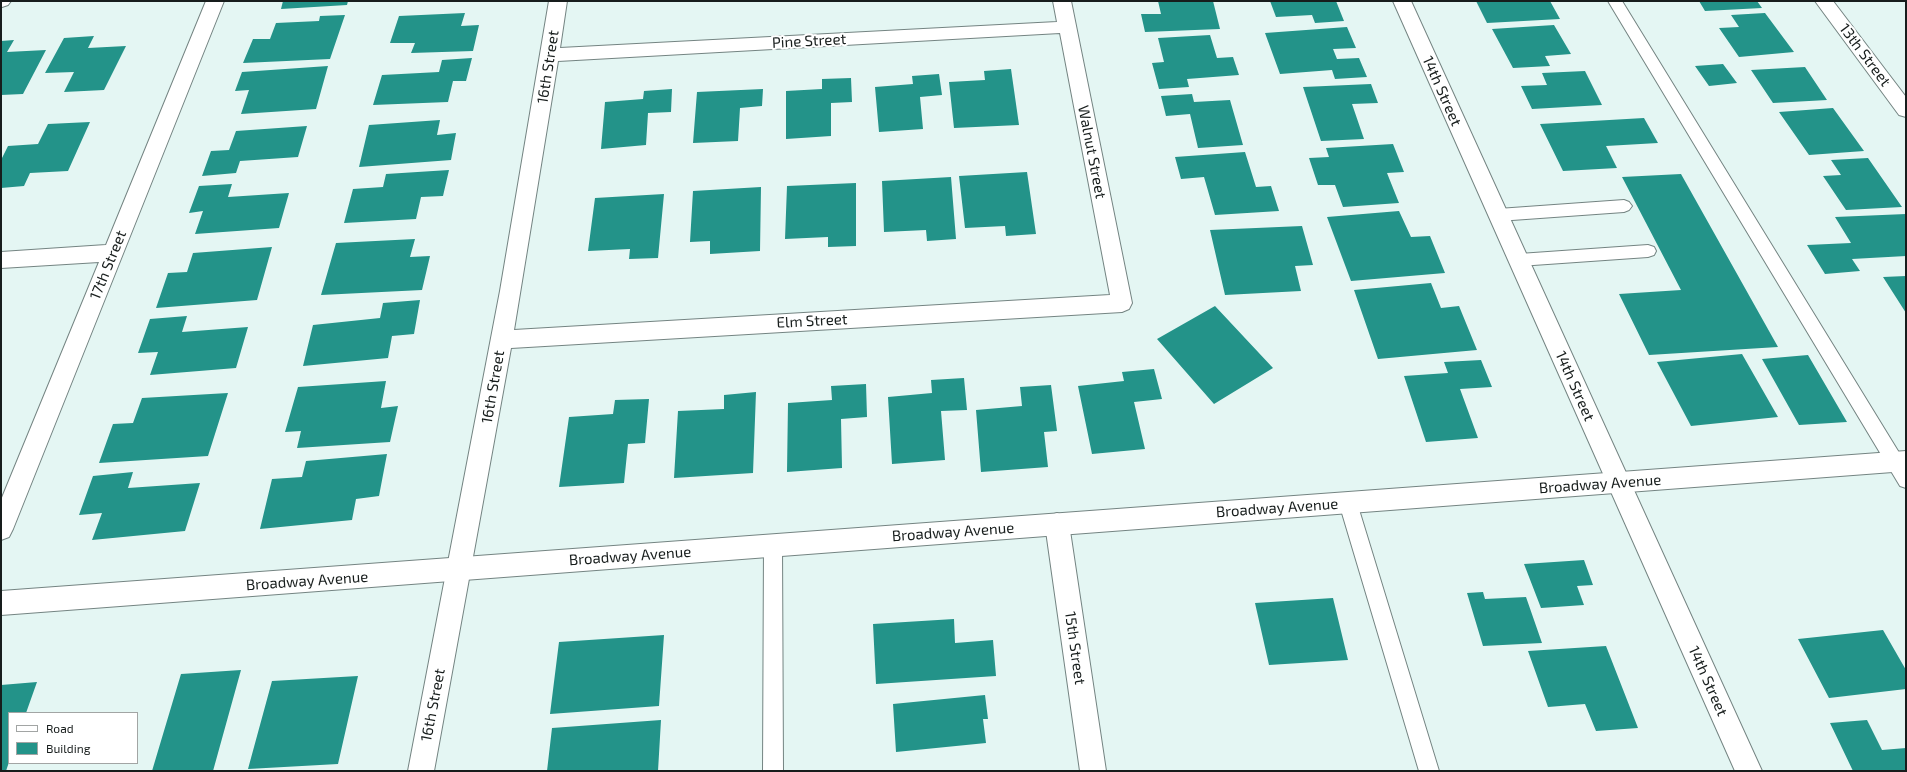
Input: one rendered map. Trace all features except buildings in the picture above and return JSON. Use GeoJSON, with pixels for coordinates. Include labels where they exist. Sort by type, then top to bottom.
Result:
{"type":"FeatureCollection","features":[{"type":"Feature","properties":{"kind":"street","name":"17th Street"},"geometry":{"type":"LineString","coordinates":[[1,529],[214,1]]}},
{"type":"Feature","properties":{"kind":"street","name":"16th Street"},"geometry":{"type":"LineString","coordinates":[[421,771],[460,569],[501,340],[558,1]]}},
{"type":"Feature","properties":{"kind":"street","name":"Walnut Street"},"geometry":{"type":"LineString","coordinates":[[1062,1],[1122,303]]}},
{"type":"Feature","properties":{"kind":"street","name":"14th Street"},"geometry":{"type":"LineString","coordinates":[[1402,1],[1749,771]]}},
{"type":"Feature","properties":{"kind":"street","name":"13th Street"},"geometry":{"type":"LineString","coordinates":[[1824,1],[1906,110]]}},
{"type":"Feature","properties":{"kind":"street","name":"Pine Street"},"geometry":{"type":"LineString","coordinates":[[550,55],[1068,27]]}},
{"type":"Feature","properties":{"kind":"street"},"geometry":{"type":"LineString","coordinates":[[1,260],[112,253]]}},
{"type":"Feature","properties":{"kind":"street","name":"Elm Street"},"geometry":{"type":"LineString","coordinates":[[501,340],[1122,303]]}},
{"type":"Feature","properties":{"kind":"street","name":"Broadway Avenue"},"geometry":{"type":"LineString","coordinates":[[1,603],[1619,483],[1902,468]]}},
{"type":"Feature","properties":{"kind":"street","name":"15th Street"},"geometry":{"type":"LineString","coordinates":[[1057,524],[1093,771]]}},
{"type":"Feature","properties":{"kind":"lane"},"geometry":{"type":"LineString","coordinates":[[1615,1],[1902,468]]}},
{"type":"Feature","properties":{"kind":"lane"},"geometry":{"type":"LineString","coordinates":[[1498,215],[1624,206]]}},
{"type":"Feature","properties":{"kind":"lane"},"geometry":{"type":"LineString","coordinates":[[1519,260],[1648,251]]}},
{"type":"Feature","properties":{"kind":"lane"},"geometry":{"type":"LineString","coordinates":[[1348,503],[1429,771]]}},
{"type":"Feature","properties":{"kind":"lane"},"geometry":{"type":"LineString","coordinates":[[773,545],[773,771]]}}]}
